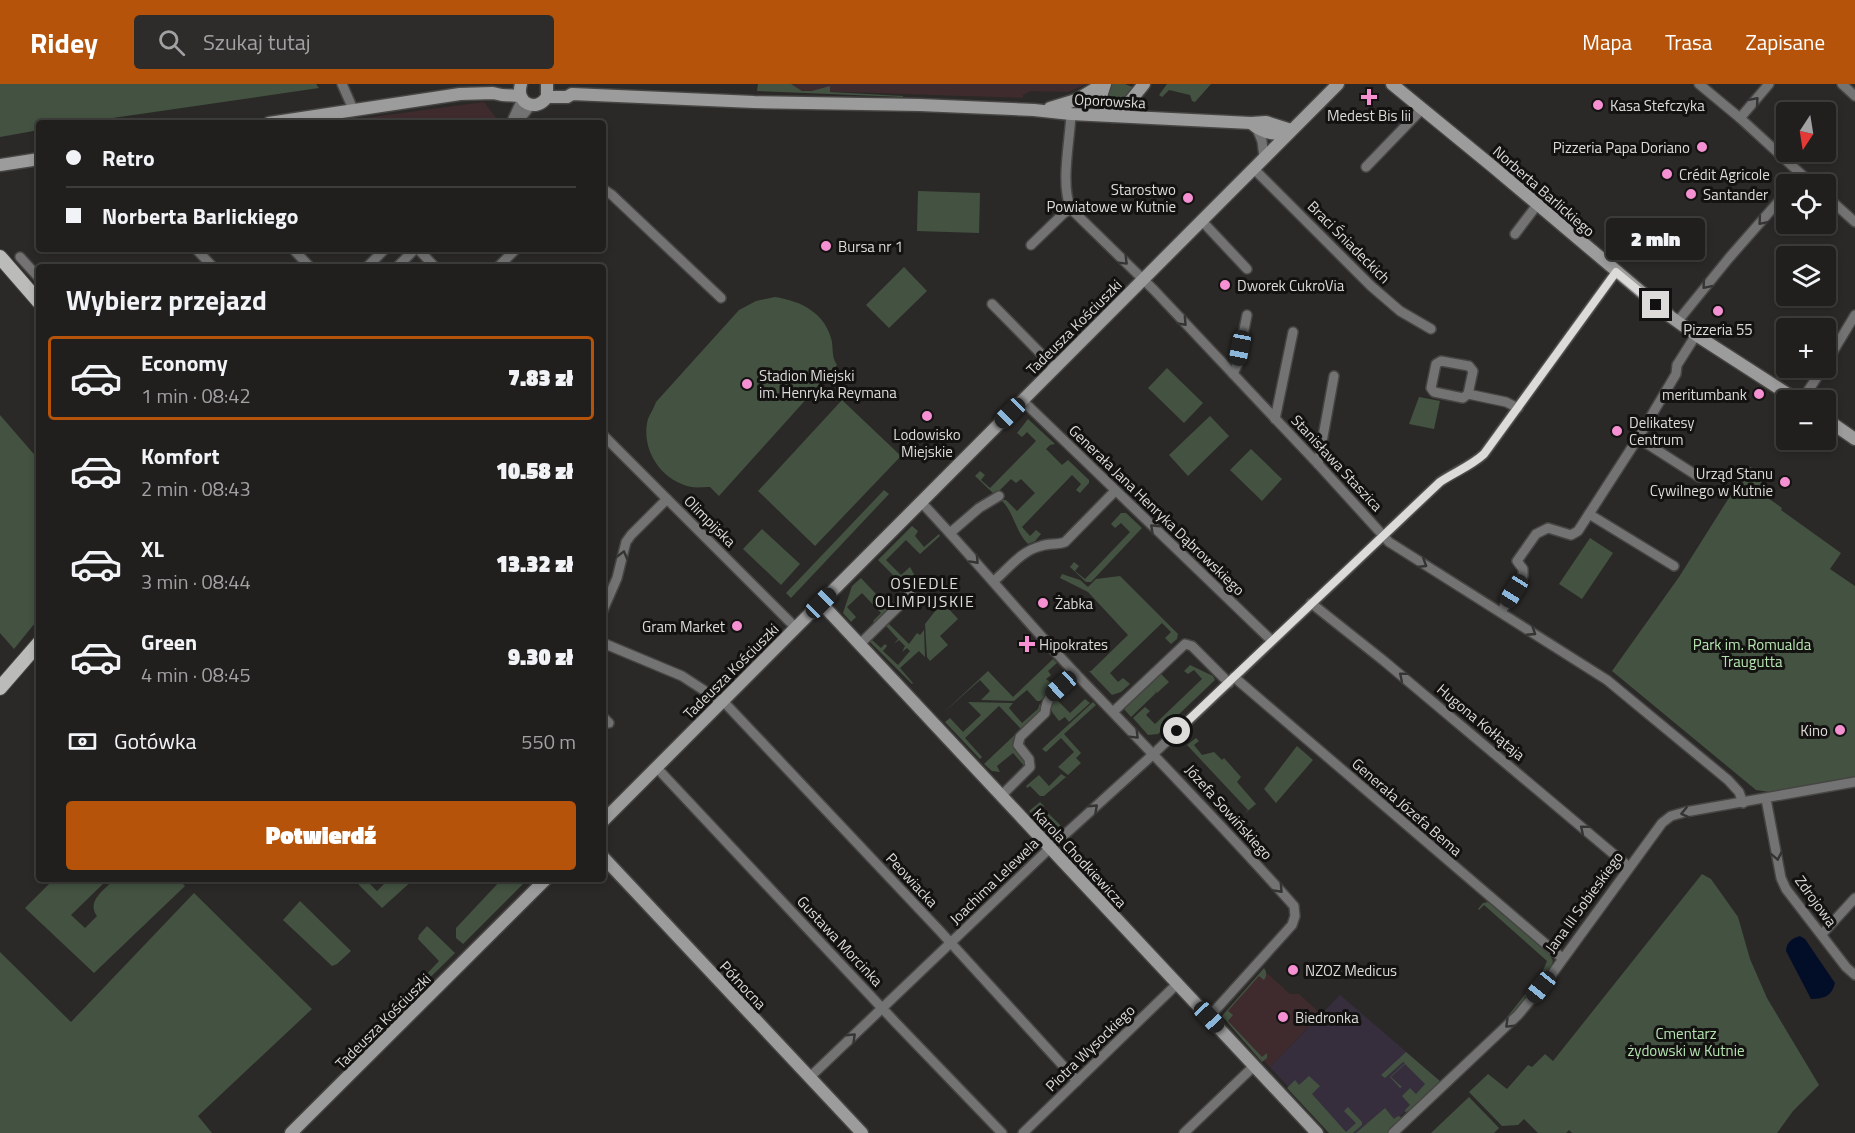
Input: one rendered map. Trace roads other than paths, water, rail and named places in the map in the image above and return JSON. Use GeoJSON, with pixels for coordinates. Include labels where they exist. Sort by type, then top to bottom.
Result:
{"type":"FeatureCollection","features":[{"type":"Feature","properties":{"kind":"main road"},"geometry":{"type":"LineString","coordinates":[[0,257],[36,299]]}},
{"type":"Feature","properties":{"kind":"main road"},"geometry":{"type":"LineString","coordinates":[[0,687],[36,646]]}},
{"type":"Feature","properties":{"kind":"street"},"geometry":{"type":"LineString","coordinates":[[342,84],[353,110]]}},
{"type":"Feature","properties":{"kind":"street"},"geometry":{"type":"LineString","coordinates":[[1034,110],[1065,105],[1104,84]]}},
{"type":"Feature","properties":{"kind":"street"},"geometry":{"type":"LineString","coordinates":[[1031,245],[1071,209],[1068,202],[1066,175],[1071,114],[1085,106],[1104,84]]}},
{"type":"Feature","properties":{"kind":"street"},"geometry":{"type":"LineString","coordinates":[[1104,84],[1101,96],[1106,110],[1113,116],[1127,105],[1143,85]]}},
{"type":"Feature","properties":{"kind":"street","name":"Tadeusza Kościuszki"},"geometry":{"type":"LineString","coordinates":[[606,818],[1338,84]]}},
{"type":"Feature","properties":{"kind":"street","name":"Norberta Barlickiego"},"geometry":{"type":"LineString","coordinates":[[1392,84],[1677,322],[1783,390]]}},
{"type":"Feature","properties":{"kind":"street"},"geometry":{"type":"LineString","coordinates":[[1699,84],[1801,174]]}},
{"type":"Feature","properties":{"kind":"street"},"geometry":{"type":"LineString","coordinates":[[1740,118],[1769,84]]}},
{"type":"Feature","properties":{"kind":"street"},"geometry":{"type":"LineString","coordinates":[[1842,84],[1855,96]]}},
{"type":"Feature","properties":{"kind":"street"},"geometry":{"type":"LineString","coordinates":[[1143,85],[1139,98],[1142,109],[1148,115],[1159,118]]}},
{"type":"Feature","properties":{"kind":"street","name":"Oporowska"},"geometry":{"type":"LineString","coordinates":[[523,94],[540,104],[547,89],[567,97],[572,94],[754,102],[920,105],[1034,110],[1254,126],[1256,121],[1266,122],[1289,132]]}},
{"type":"Feature","properties":{"kind":"street"},"geometry":{"type":"LineString","coordinates":[[288,120],[460,94],[523,94]]}},
{"type":"Feature","properties":{"kind":"street"},"geometry":{"type":"LineString","coordinates":[[512,120],[523,94]]}},
{"type":"Feature","properties":{"kind":"street"},"geometry":{"type":"LineString","coordinates":[[518,120],[523,94]]}},
{"type":"Feature","properties":{"kind":"street"},"geometry":{"type":"LineString","coordinates":[[1366,167],[1422,109]]}},
{"type":"Feature","properties":{"kind":"street"},"geometry":{"type":"LineString","coordinates":[[1254,126],[1262,141],[1264,157]]}},
{"type":"Feature","properties":{"kind":"street"},"geometry":{"type":"LineString","coordinates":[[0,165],[36,159]]}},
{"type":"Feature","properties":{"kind":"street","name":"Braci Śniadeckich"},"geometry":{"type":"LineString","coordinates":[[1253,168],[1364,279],[1400,311],[1431,329]]}},
{"type":"Feature","properties":{"kind":"street"},"geometry":{"type":"LineString","coordinates":[[606,191],[722,298]]}},
{"type":"Feature","properties":{"kind":"street"},"geometry":{"type":"LineString","coordinates":[[1515,234],[1537,205]]}},
{"type":"Feature","properties":{"kind":"street"},"geometry":{"type":"LineString","coordinates":[[1677,322],[1776,205]]}},
{"type":"Feature","properties":{"kind":"street"},"geometry":{"type":"LineString","coordinates":[[1836,205],[1855,222]]}},
{"type":"Feature","properties":{"kind":"street","name":"Stanisława Staszica"},"geometry":{"type":"LineString","coordinates":[[1071,209],[1233,374],[1389,542],[1607,680],[1728,780],[1739,792],[1743,803]]}},
{"type":"Feature","properties":{"kind":"street"},"geometry":{"type":"LineString","coordinates":[[1201,220],[1247,269]]}},
{"type":"Feature","properties":{"kind":"street"},"geometry":{"type":"LineString","coordinates":[[199,252],[210,264]]}},
{"type":"Feature","properties":{"kind":"street"},"geometry":{"type":"LineString","coordinates":[[296,252],[307,264]]}},
{"type":"Feature","properties":{"kind":"street"},"geometry":{"type":"LineString","coordinates":[[370,264],[382,252]]}},
{"type":"Feature","properties":{"kind":"street"},"geometry":{"type":"LineString","coordinates":[[400,264],[413,252]]}},
{"type":"Feature","properties":{"kind":"street"},"geometry":{"type":"LineString","coordinates":[[419,252],[432,264]]}},
{"type":"Feature","properties":{"kind":"street"},"geometry":{"type":"LineString","coordinates":[[501,264],[513,252]]}},
{"type":"Feature","properties":{"kind":"street"},"geometry":{"type":"LineString","coordinates":[[20,257],[36,275]]}},
{"type":"Feature","properties":{"kind":"street","name":"Joachima Lelewela"},"geometry":{"type":"LineString","coordinates":[[810,1077],[1440,482],[1475,463],[1518,408],[1616,272]]}},
{"type":"Feature","properties":{"kind":"street"},"geometry":{"type":"LineString","coordinates":[[992,304],[1054,367]]}},
{"type":"Feature","properties":{"kind":"street"},"geometry":{"type":"LineString","coordinates":[[1233,374],[1237,365],[1247,315]]}},
{"type":"Feature","properties":{"kind":"street"},"geometry":{"type":"LineString","coordinates":[[1836,346],[1855,315]]}},
{"type":"Feature","properties":{"kind":"street"},"geometry":{"type":"LineString","coordinates":[[1275,419],[1293,332]]}},
{"type":"Feature","properties":{"kind":"street"},"geometry":{"type":"LineString","coordinates":[[1501,612],[1523,576],[1523,568],[1517,561],[1536,534],[1548,528],[1571,535],[1578,531],[1677,374],[1677,365],[1696,335]]}},
{"type":"Feature","properties":{"kind":"street"},"geometry":{"type":"LineString","coordinates":[[1441,361],[1469,366],[1473,371],[1468,394],[1463,398],[1434,392],[1431,388],[1436,364],[1441,361]]}},
{"type":"Feature","properties":{"kind":"street"},"geometry":{"type":"LineString","coordinates":[[1318,464],[1334,376]]}},
{"type":"Feature","properties":{"kind":"street"},"geometry":{"type":"LineString","coordinates":[[1468,394],[1506,402],[1518,408]]}},
{"type":"Feature","properties":{"kind":"street","name":"Generała Jana Henryka Dąbrowskiego"},"geometry":{"type":"LineString","coordinates":[[1022,400],[1272,641]]}},
{"type":"Feature","properties":{"kind":"street"},"geometry":{"type":"LineString","coordinates":[[1836,426],[1855,439]]}},
{"type":"Feature","properties":{"kind":"street","name":"Olimpijska"},"geometry":{"type":"LineString","coordinates":[[606,438],[796,628]]}},
{"type":"Feature","properties":{"kind":"street"},"geometry":{"type":"LineString","coordinates":[[1638,438],[1699,477]]}},
{"type":"Feature","properties":{"kind":"street"},"geometry":{"type":"LineString","coordinates":[[994,581],[1027,551],[1051,543],[1065,542],[1115,491]]}},
{"type":"Feature","properties":{"kind":"street"},"geometry":{"type":"LineString","coordinates":[[950,534],[979,508],[999,496]]}},
{"type":"Feature","properties":{"kind":"street"},"geometry":{"type":"LineString","coordinates":[[606,603],[617,578],[626,542],[667,499]]}},
{"type":"Feature","properties":{"kind":"street","name":"Józefa Sowińskiego"},"geometry":{"type":"LineString","coordinates":[[921,502],[1295,909],[1292,925],[1209,1017]]}},
{"type":"Feature","properties":{"kind":"street"},"geometry":{"type":"LineString","coordinates":[[1589,514],[1674,566]]}},
{"type":"Feature","properties":{"kind":"street"},"geometry":{"type":"LineString","coordinates":[[860,644],[910,595]]}},
{"type":"Feature","properties":{"kind":"street","name":"Karola Chodkiewicza"},"geometry":{"type":"LineString","coordinates":[[821,603],[1317,1133]]}},
{"type":"Feature","properties":{"kind":"street","name":"Hugona Kołłątaja"},"geometry":{"type":"LineString","coordinates":[[1311,603],[1402,676],[1629,867]]}},
{"type":"Feature","properties":{"kind":"street","name":"Generała Józefa Bema"},"geometry":{"type":"LineString","coordinates":[[1113,712],[1185,644],[1192,646],[1562,958]]}},
{"type":"Feature","properties":{"kind":"street","name":"Peowiacka"},"geometry":{"type":"LineString","coordinates":[[606,645],[682,676],[723,701],[951,943],[1077,1081]]}},
{"type":"Feature","properties":{"kind":"street"},"geometry":{"type":"LineString","coordinates":[[1001,796],[1030,767],[1029,759],[1018,745],[1020,738],[1045,713],[1046,703],[1050,696],[1076,673]]}},
{"type":"Feature","properties":{"kind":"street","name":"Gustawa Morcinka"},"geometry":{"type":"LineString","coordinates":[[657,768],[882,1009],[1002,1133]]}},
{"type":"Feature","properties":{"kind":"street","name":"Jana III Sobieskiego"},"geometry":{"type":"LineString","coordinates":[[1393,1133],[1518,1015],[1552,974],[1662,823],[1671,816],[1855,782]]}},
{"type":"Feature","properties":{"kind":"street","name":"Zdrojowa"},"geometry":{"type":"LineString","coordinates":[[1766,799],[1784,884],[1855,975]]}},
{"type":"Feature","properties":{"kind":"street","name":"Północna"},"geometry":{"type":"LineString","coordinates":[[606,860],[862,1133]]}},
{"type":"Feature","properties":{"kind":"street","name":"Tadeusza Kościuszki"},"geometry":{"type":"LineString","coordinates":[[291,1133],[543,882]]}},
{"type":"Feature","properties":{"kind":"street"},"geometry":{"type":"LineString","coordinates":[[1822,934],[1855,898]]}},
{"type":"Feature","properties":{"kind":"street","name":"Piotra Wysockiego"},"geometry":{"type":"LineString","coordinates":[[1023,1133],[1177,984]]}},
{"type":"Feature","properties":{"kind":"street"},"geometry":{"type":"LineString","coordinates":[[1184,1133],[1254,1066]]}},
{"type":"Feature","properties":{"kind":"water"},"geometry":{"type":"Polygon","coordinates":[[[1800,936],[1805,939],[1835,983],[1830,994],[1824,997],[1811,999],[1786,951],[1790,941],[1800,936]]]}},
{"type":"Feature","properties":{"kind":"place","name":"Medest Bis Iii"},"geometry":{"type":"Point","coordinates":[1369,97]}},
{"type":"Feature","properties":{"kind":"place","name":"Kasa Stefczyka"},"geometry":{"type":"Point","coordinates":[1598,105]}},
{"type":"Feature","properties":{"kind":"place","name":"Pizzeria Papa Doriano"},"geometry":{"type":"Point","coordinates":[1702,147]}},
{"type":"Feature","properties":{"kind":"place","name":"Crédit Agricole"},"geometry":{"type":"Point","coordinates":[1667,174]}},
{"type":"Feature","properties":{"kind":"place","name":"Santander"},"geometry":{"type":"Point","coordinates":[1691,194]}},
{"type":"Feature","properties":{"kind":"place","name":"Starostwo Powiatowe w Kutnie"},"geometry":{"type":"Point","coordinates":[1188,198]}},
{"type":"Feature","properties":{"kind":"place","name":"Bursa nr 1"},"geometry":{"type":"Point","coordinates":[826,246]}},
{"type":"Feature","properties":{"kind":"place","name":"Dworek CukroVia"},"geometry":{"type":"Point","coordinates":[1225,285]}},
{"type":"Feature","properties":{"kind":"place","name":"Pizzeria 55"},"geometry":{"type":"Point","coordinates":[1718,311]}},
{"type":"Feature","properties":{"kind":"place","name":"Stadion Miejski im. Henryka Reymana"},"geometry":{"type":"Point","coordinates":[747,384]}},
{"type":"Feature","properties":{"kind":"place","name":"meritumbank"},"geometry":{"type":"Point","coordinates":[1759,394]}},
{"type":"Feature","properties":{"kind":"place","name":"Lodowisko Miejskie"},"geometry":{"type":"Point","coordinates":[927,416]}},
{"type":"Feature","properties":{"kind":"place","name":"Delikatesy Centrum"},"geometry":{"type":"Point","coordinates":[1617,431]}},
{"type":"Feature","properties":{"kind":"place","name":"Urząd Stanu Cywilnego w Kutnie"},"geometry":{"type":"Point","coordinates":[1785,482]}},
{"type":"Feature","properties":{"kind":"place","name":"Żabka"},"geometry":{"type":"Point","coordinates":[1043,603]}},
{"type":"Feature","properties":{"kind":"place","name":"Gram Market"},"geometry":{"type":"Point","coordinates":[737,626]}},
{"type":"Feature","properties":{"kind":"place","name":"Hipokrates"},"geometry":{"type":"Point","coordinates":[1027,644]}},
{"type":"Feature","properties":{"kind":"place","name":"Kino"},"geometry":{"type":"Point","coordinates":[1840,730]}},
{"type":"Feature","properties":{"kind":"place","name":"NZOZ Medicus"},"geometry":{"type":"Point","coordinates":[1293,970]}},
{"type":"Feature","properties":{"kind":"place","name":"Biedronka"},"geometry":{"type":"Point","coordinates":[1283,1017]}},
{"type":"Feature","properties":{"kind":"district","name":"OSIEDLE OLIMPIJSKIE"},"geometry":{"type":"Point","coordinates":[925,592]}},
{"type":"Feature","properties":{"kind":"park label","name":"Park im. Romualda Traugutta"},"geometry":{"type":"Point","coordinates":[1752,652]}},
{"type":"Feature","properties":{"kind":"park label","name":"Cmentarz żydowski w Kutnie"},"geometry":{"type":"Point","coordinates":[1686,1042]}}]}
